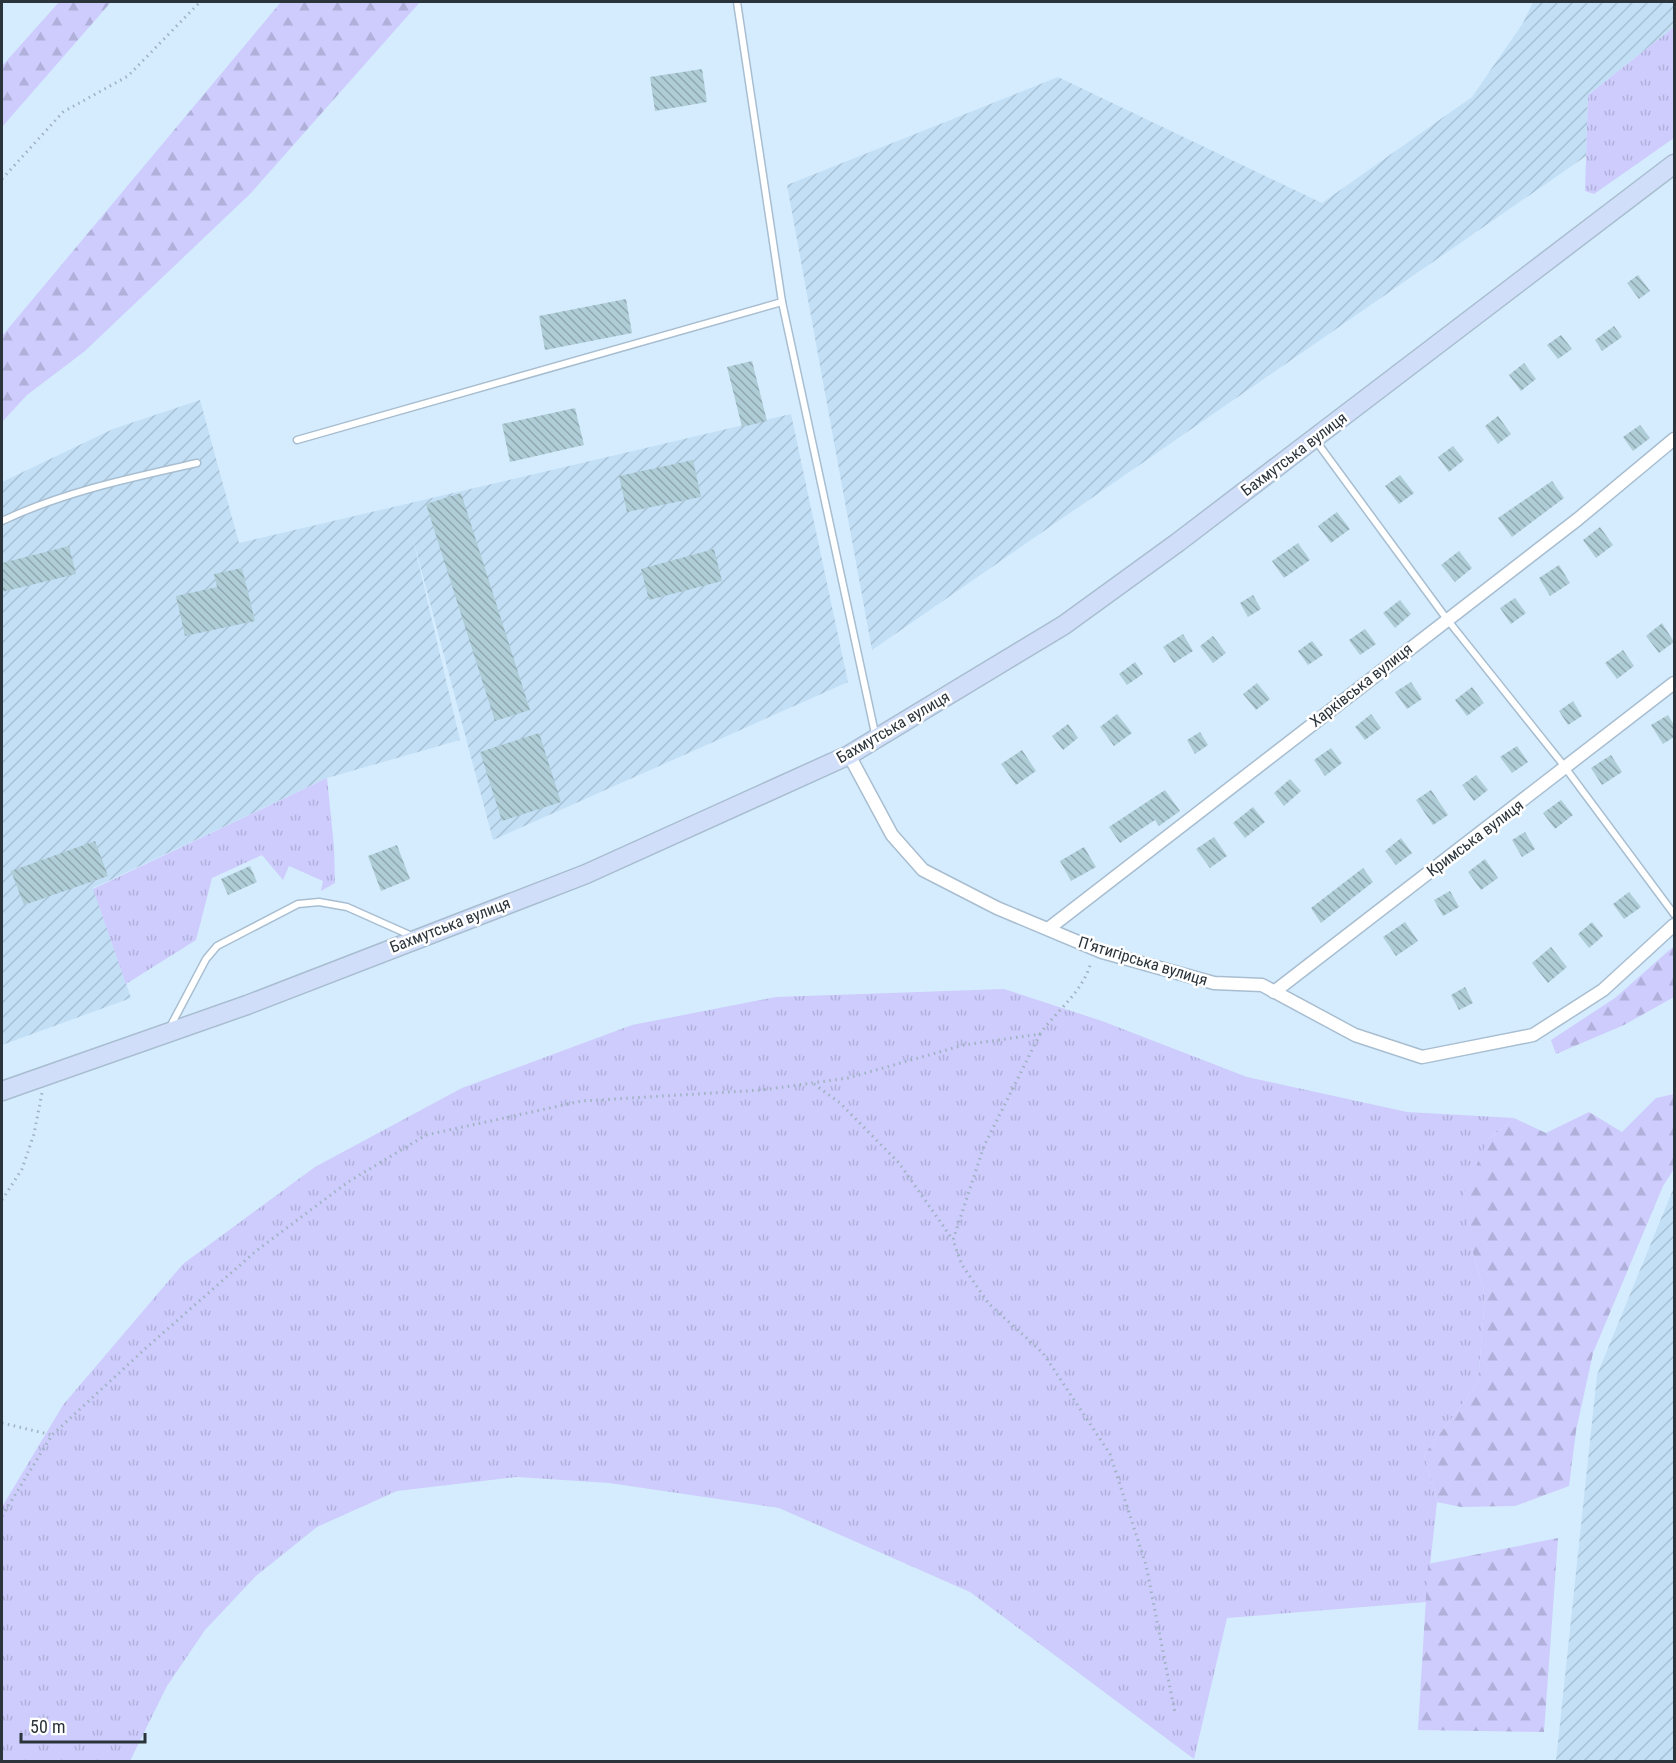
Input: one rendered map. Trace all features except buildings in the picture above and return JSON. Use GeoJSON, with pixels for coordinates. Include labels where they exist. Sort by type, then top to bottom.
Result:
{"type":"FeatureCollection","features":[{"type":"Feature","properties":{"kind":"main road","name":"Бахмутська вулиця"},"geometry":{"type":"LineString","coordinates":[[2,1091],[166,1034],[586,874],[849,755],[1065,625],[1315,439],[1674,164]]}},
{"type":"Feature","properties":{"kind":"street","name":"Харківська вулиця"},"geometry":{"type":"LineString","coordinates":[[1048,929],[1446,618],[1578,519],[1674,440]]}},
{"type":"Feature","properties":{"kind":"street","name":"Кримська вулиця"},"geometry":{"type":"LineString","coordinates":[[1274,992],[1566,769],[1674,683]]}},
{"type":"Feature","properties":{"kind":"street","name":"П’ятигірська вулиця"},"geometry":{"type":"LineString","coordinates":[[849,755],[892,835],[923,870],[998,908],[1095,949],[1214,983],[1262,985],[1355,1035],[1422,1057],[1533,1035],[1603,990],[1674,925]]}},
{"type":"Feature","properties":{"kind":"lane"},"geometry":{"type":"LineString","coordinates":[[737,2],[782,302],[876,740]]}},
{"type":"Feature","properties":{"kind":"lane"},"geometry":{"type":"LineString","coordinates":[[297,440],[782,302]]}},
{"type":"Feature","properties":{"kind":"lane"},"geometry":{"type":"LineString","coordinates":[[1315,439],[1446,618],[1566,769],[1674,914]]}},
{"type":"Feature","properties":{"kind":"lane"},"geometry":{"type":"LineString","coordinates":[[2,521],[52,500],[132,477],[196,464]]}},
{"type":"Feature","properties":{"kind":"lane"},"geometry":{"type":"LineString","coordinates":[[166,1034],[206,959],[217,946],[298,904],[319,902],[347,908],[415,938]]}},
{"type":"Feature","properties":{"kind":"path"},"geometry":{"type":"LineString","coordinates":[[2,179],[63,112],[128,76],[200,2]]}},
{"type":"Feature","properties":{"kind":"path"},"geometry":{"type":"LineString","coordinates":[[953,1240],[984,1146],[1040,1034],[1053,1016],[1081,987],[1095,949]]}},
{"type":"Feature","properties":{"kind":"path"},"geometry":{"type":"LineString","coordinates":[[2,1516],[52,1435],[256,1251],[348,1182],[426,1135],[582,1101],[762,1090],[848,1078],[964,1045],[1040,1034]]}},
{"type":"Feature","properties":{"kind":"path"},"geometry":{"type":"LineString","coordinates":[[2,1200],[22,1169],[34,1134],[45,1077]]}},
{"type":"Feature","properties":{"kind":"path"},"geometry":{"type":"LineString","coordinates":[[812,1083],[840,1103],[899,1163],[953,1240],[962,1264],[989,1304],[1043,1353],[1110,1454],[1146,1565],[1175,1713]]}},
{"type":"Feature","properties":{"kind":"path"},"geometry":{"type":"LineString","coordinates":[[2,1423],[52,1435]]}},
{"type":"Feature","properties":{"kind":"shaded area"},"geometry":{"type":"Polygon","coordinates":[[[1533,2],[1674,2],[1674,27],[1588,95],[1586,156],[872,650],[787,185],[1058,77],[1322,203],[1472,97],[1523,23],[1533,2]]]}},
{"type":"Feature","properties":{"kind":"shaded area"},"geometry":{"type":"Polygon","coordinates":[[[200,400],[239,543],[791,414],[848,682],[493,840],[412,535],[460,740],[327,778],[93,888],[131,998],[2,1045],[2,482],[113,429],[200,400]]]}},
{"type":"Feature","properties":{"kind":"shaded area"},"geometry":{"type":"Polygon","coordinates":[[[1674,1187],[1674,1761],[1556,1761],[1597,1375],[1674,1187]]]}},
{"type":"Feature","properties":{"kind":"green space"},"geometry":{"type":"Polygon","coordinates":[[[59,2],[111,2],[2,127],[2,66],[59,2]]]}},
{"type":"Feature","properties":{"kind":"green space"},"geometry":{"type":"Polygon","coordinates":[[[281,2],[420,2],[250,194],[85,351],[27,395],[2,422],[2,336],[281,2]]]}},
{"type":"Feature","properties":{"kind":"green space"},"geometry":{"type":"Polygon","coordinates":[[[1674,27],[1674,138],[1594,194],[1585,191],[1588,95],[1674,27]]]}},
{"type":"Feature","properties":{"kind":"green space"},"geometry":{"type":"Polygon","coordinates":[[[327,778],[335,883],[321,891],[323,881],[289,866],[283,880],[262,855],[212,878],[196,940],[126,984],[93,889],[327,778]]]}},
{"type":"Feature","properties":{"kind":"green space"},"geometry":{"type":"Polygon","coordinates":[[[1674,946],[1674,997],[1624,1025],[1556,1054],[1551,1040],[1615,998],[1674,946]]]}},
{"type":"Feature","properties":{"kind":"green space"},"geometry":{"type":"Polygon","coordinates":[[[1004,989],[1102,1021],[1247,1077],[1407,1112],[1514,1118],[1488,1140],[1471,1246],[1485,1295],[1478,1383],[1424,1455],[1437,1502],[1426,1602],[1227,1618],[1194,1759],[970,1592],[779,1508],[609,1483],[517,1477],[397,1491],[317,1527],[256,1576],[205,1630],[167,1686],[130,1761],[2,1761],[2,1507],[63,1405],[183,1264],[315,1167],[462,1088],[632,1025],[776,997],[1004,989]]]}},
{"type":"Feature","properties":{"kind":"green space"},"geometry":{"type":"Polygon","coordinates":[[[1674,1094],[1674,1169],[1663,1186],[1593,1353],[1576,1431],[1569,1486],[1515,1506],[1461,1507],[1437,1502],[1424,1455],[1478,1383],[1485,1295],[1471,1246],[1462,1197],[1488,1140],[1514,1118],[1546,1133],[1589,1112],[1622,1132],[1656,1098],[1674,1094]]]}},
{"type":"Feature","properties":{"kind":"green space"},"geometry":{"type":"Polygon","coordinates":[[[1558,1538],[1544,1732],[1418,1730],[1428,1564],[1558,1538]]]}}]}
